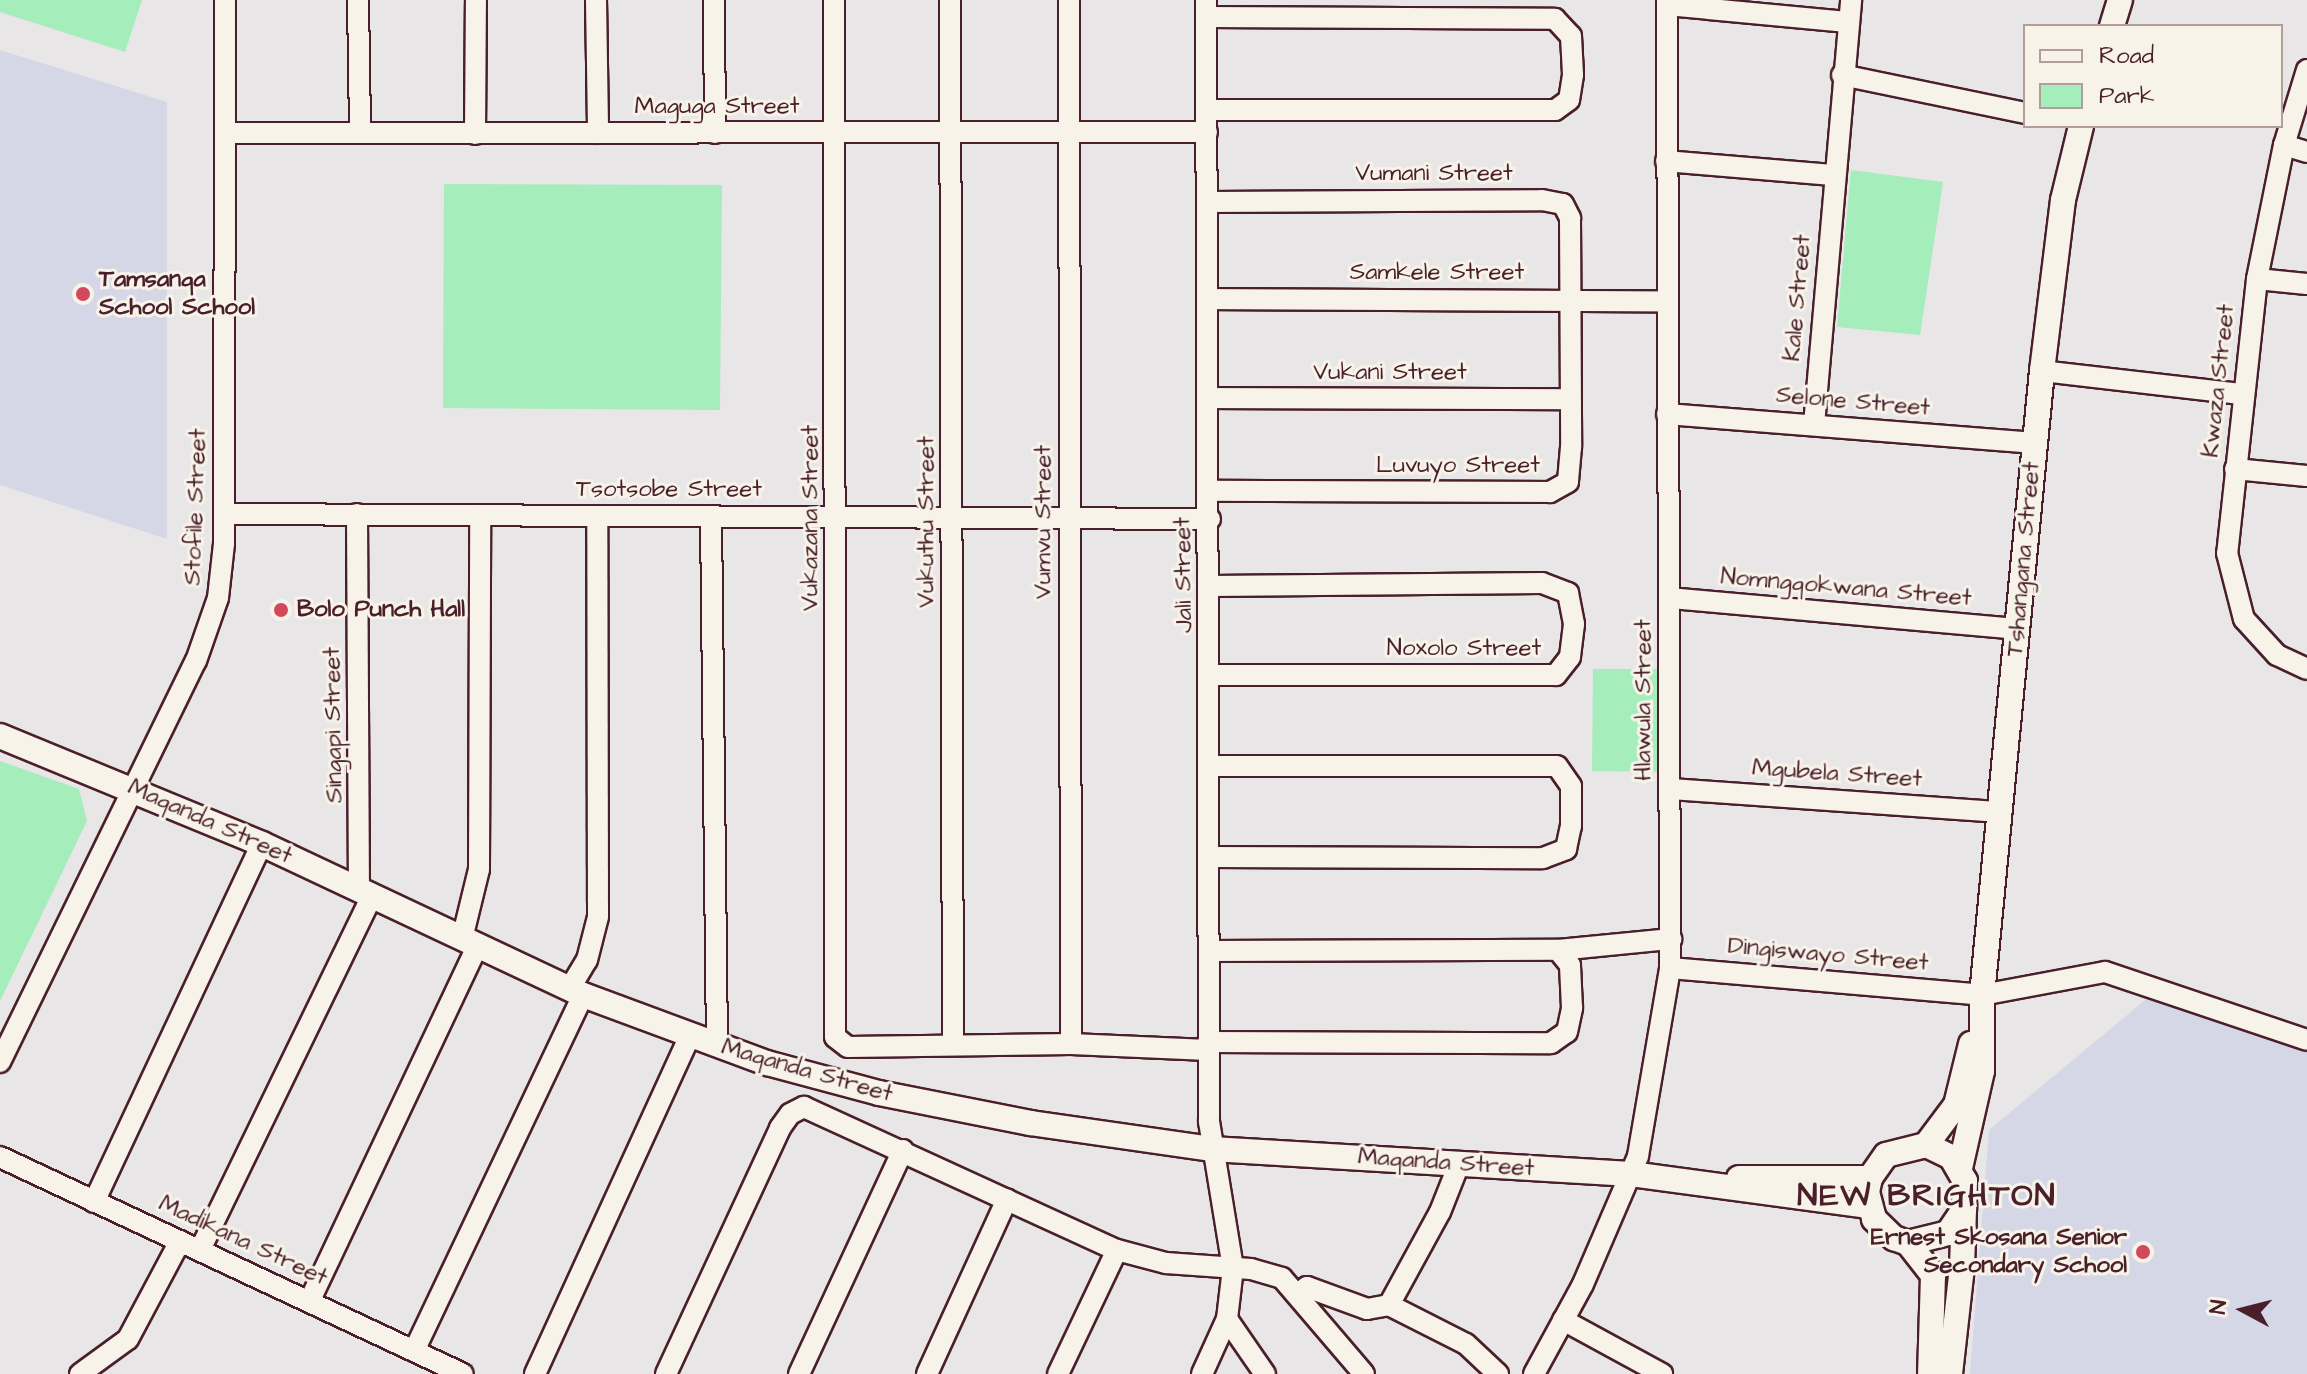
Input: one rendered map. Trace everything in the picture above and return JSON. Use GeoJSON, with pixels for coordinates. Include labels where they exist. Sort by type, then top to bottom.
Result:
{"type":"FeatureCollection","features":[{"type":"Feature","properties":{"kind":"street","name":"Stofile Street"},"geometry":{"type":"LineString","coordinates":[[0,1062],[211,625],[224,514],[225,0]]}},
{"type":"Feature","properties":{"kind":"street"},"geometry":{"type":"LineString","coordinates":[[358,0],[360,133]]}},
{"type":"Feature","properties":{"kind":"street"},"geometry":{"type":"LineString","coordinates":[[475,134],[476,0]]}},
{"type":"Feature","properties":{"kind":"street"},"geometry":{"type":"LineString","coordinates":[[596,0],[598,133]]}},
{"type":"Feature","properties":{"kind":"street"},"geometry":{"type":"LineString","coordinates":[[714,0],[715,133]]}},
{"type":"Feature","properties":{"kind":"street","name":"Vukazana Street"},"geometry":{"type":"LineString","coordinates":[[834,0],[837,517],[835,1037],[848,1047],[953,1045]]}},
{"type":"Feature","properties":{"kind":"street","name":"Vukuthu Street"},"geometry":{"type":"LineString","coordinates":[[950,0],[953,1045]]}},
{"type":"Feature","properties":{"kind":"street","name":"Vumvu Street"},"geometry":{"type":"LineString","coordinates":[[1069,0],[1071,1044]]}},
{"type":"Feature","properties":{"kind":"street","name":"Kale Street"},"geometry":{"type":"LineString","coordinates":[[1814,425],[1842,75],[1851,0]]}},
{"type":"Feature","properties":{"kind":"street"},"geometry":{"type":"LineString","coordinates":[[2113,24],[2120,0]]}},
{"type":"Feature","properties":{"kind":"street"},"geometry":{"type":"LineString","coordinates":[[1667,3],[1847,22]]}},
{"type":"Feature","properties":{"kind":"street","name":"Hlawula Street"},"geometry":{"type":"LineString","coordinates":[[1534,1374],[1563,1320],[1638,1156],[1670,968],[1667,3]]}},
{"type":"Feature","properties":{"kind":"street"},"geometry":{"type":"LineString","coordinates":[[1206,9],[1555,19],[1571,36],[1573,75],[1569,100],[1555,110],[1207,110]]}},
{"type":"Feature","properties":{"kind":"street","name":"Jali Street"},"geometry":{"type":"LineString","coordinates":[[1202,1374],[1227,1319],[1233,1268],[1211,1149],[1208,1046],[1211,675],[1206,9]]}},
{"type":"Feature","properties":{"kind":"street","name":"Kwaza Street"},"geometry":{"type":"LineString","coordinates":[[2307,70],[2284,145],[2257,279],[2227,553],[2236,602],[2265,645],[2307,669]]}},
{"type":"Feature","properties":{"kind":"street"},"geometry":{"type":"LineString","coordinates":[[1842,75],[2023,113]]}},
{"type":"Feature","properties":{"kind":"street","name":"Tshangana Street"},"geometry":{"type":"LineString","coordinates":[[1960,1168],[1982,1071],[1982,995],[2042,371],[2063,200],[2081,128]]}},
{"type":"Feature","properties":{"kind":"street","name":"Maguga Street"},"geometry":{"type":"LineString","coordinates":[[226,133],[1207,132]]}},
{"type":"Feature","properties":{"kind":"street"},"geometry":{"type":"LineString","coordinates":[[2284,145],[2307,152]]}},
{"type":"Feature","properties":{"kind":"street"},"geometry":{"type":"LineString","coordinates":[[1666,161],[1834,175]]}},
{"type":"Feature","properties":{"kind":"street","name":"Vumani Street"},"geometry":{"type":"LineString","coordinates":[[1208,202],[1557,201],[1570,218],[1570,299]]}},
{"type":"Feature","properties":{"kind":"street"},"geometry":{"type":"LineString","coordinates":[[2257,279],[2307,284]]}},
{"type":"Feature","properties":{"kind":"street","name":"Samkele Street"},"geometry":{"type":"LineString","coordinates":[[1208,299],[1666,301]]}},
{"type":"Feature","properties":{"kind":"street","name":"Luvuyo Street"},"geometry":{"type":"LineString","coordinates":[[1208,491],[1550,492],[1565,486],[1571,475],[1570,299]]}},
{"type":"Feature","properties":{"kind":"street"},"geometry":{"type":"LineString","coordinates":[[2042,371],[2242,394]]}},
{"type":"Feature","properties":{"kind":"street","name":"Vukani Street"},"geometry":{"type":"LineString","coordinates":[[1209,398],[1570,399]]}},
{"type":"Feature","properties":{"kind":"street","name":"Selone Street"},"geometry":{"type":"LineString","coordinates":[[1667,414],[2035,443]]}},
{"type":"Feature","properties":{"kind":"street"},"geometry":{"type":"LineString","coordinates":[[2235,469],[2307,476]]}},
{"type":"Feature","properties":{"kind":"street","name":"Tsotsobe Street"},"geometry":{"type":"LineString","coordinates":[[224,514],[1210,519]]}},
{"type":"Feature","properties":{"kind":"street","name":"Singapi Street"},"geometry":{"type":"LineString","coordinates":[[357,514],[366,892]]}},
{"type":"Feature","properties":{"kind":"street"},"geometry":{"type":"LineString","coordinates":[[310,1300],[469,943],[479,869],[480,515]]}},
{"type":"Feature","properties":{"kind":"street"},"geometry":{"type":"LineString","coordinates":[[711,516],[717,1045]]}},
{"type":"Feature","properties":{"kind":"street"},"geometry":{"type":"LineString","coordinates":[[414,1351],[576,991],[598,917],[597,517]]}},
{"type":"Feature","properties":{"kind":"street","name":"Noxolo Street"},"geometry":{"type":"LineString","coordinates":[[1210,586],[1542,583],[1568,593],[1574,624],[1570,657],[1556,675],[1211,675]]}},
{"type":"Feature","properties":{"kind":"street","name":"Nomngqokwana Street"},"geometry":{"type":"LineString","coordinates":[[1670,598],[2018,629]]}},
{"type":"Feature","properties":{"kind":"street","name":"Maqanda Street"},"geometry":{"type":"LineString","coordinates":[[0,736],[134,787],[576,991],[717,1045],[921,1102],[1211,1149],[1631,1174],[1869,1206]]}},
{"type":"Feature","properties":{"kind":"street"},"geometry":{"type":"LineString","coordinates":[[1209,857],[1543,858],[1566,849],[1571,810],[1569,780],[1557,766],[1211,766]]}},
{"type":"Feature","properties":{"kind":"street","name":"Mgubela Street"},"geometry":{"type":"LineString","coordinates":[[1670,789],[2001,812]]}},
{"type":"Feature","properties":{"kind":"street"},"geometry":{"type":"LineString","coordinates":[[94,1202],[262,844]]}},
{"type":"Feature","properties":{"kind":"street"},"geometry":{"type":"LineString","coordinates":[[200,1250],[366,892]]}},
{"type":"Feature","properties":{"kind":"street"},"geometry":{"type":"LineString","coordinates":[[1210,951],[1558,950],[1671,939]]}},
{"type":"Feature","properties":{"kind":"street"},"geometry":{"type":"LineString","coordinates":[[953,1045],[1551,1043],[1567,1032],[1572,1008],[1570,965],[1558,950]]}},
{"type":"Feature","properties":{"kind":"street","name":"Dingiswayo Street"},"geometry":{"type":"LineString","coordinates":[[1670,968],[1982,995],[2105,972],[2307,1040]]}},
{"type":"Feature","properties":{"kind":"street","name":"Tshangana Street"},"geometry":{"type":"LineString","coordinates":[[1926,1145],[1956,1105],[1982,995]]}},
{"type":"Feature","properties":{"kind":"street"},"geometry":{"type":"LineString","coordinates":[[535,1374],[690,1036]]}},
{"type":"Feature","properties":{"kind":"street"},"geometry":{"type":"LineString","coordinates":[[666,1374],[790,1114],[812,1108],[1117,1250],[1166,1263],[1274,1274],[1299,1293],[1364,1374]]}},
{"type":"Feature","properties":{"kind":"street"},"geometry":{"type":"LineString","coordinates":[[1930,1374],[1933,1275],[1908,1243],[1883,1230],[1869,1206],[1870,1178],[1886,1155],[1912,1144],[1939,1149],[1960,1168],[1965,1181],[1950,1374]]}},
{"type":"Feature","properties":{"kind":"street"},"geometry":{"type":"LineString","coordinates":[[799,1374],[903,1150]]}},
{"type":"Feature","properties":{"kind":"street","name":"Madikana Street"},"geometry":{"type":"LineString","coordinates":[[0,1157],[463,1374]]}},
{"type":"Feature","properties":{"kind":"street"},"geometry":{"type":"LineString","coordinates":[[1389,1305],[1440,1212],[1459,1164]]}},
{"type":"Feature","properties":{"kind":"street","name":"Maqanda Street"},"geometry":{"type":"LineString","coordinates":[[1673,1180],[1870,1178]]}},
{"type":"Feature","properties":{"kind":"street"},"geometry":{"type":"LineString","coordinates":[[927,1374],[1007,1199]]}},
{"type":"Feature","properties":{"kind":"street"},"geometry":{"type":"LineString","coordinates":[[1908,1243],[1936,1240],[1958,1222],[1964,1209]]}},
{"type":"Feature","properties":{"kind":"street"},"geometry":{"type":"LineString","coordinates":[[80,1374],[128,1339],[180,1241]]}},
{"type":"Feature","properties":{"kind":"street"},"geometry":{"type":"LineString","coordinates":[[1058,1374],[1117,1250]]}},
{"type":"Feature","properties":{"kind":"street"},"geometry":{"type":"LineString","coordinates":[[1299,1293],[1307,1287],[1367,1309],[1389,1305],[1466,1344],[1498,1374]]}},
{"type":"Feature","properties":{"kind":"street"},"geometry":{"type":"LineString","coordinates":[[1227,1319],[1265,1374]]}},
{"type":"Feature","properties":{"kind":"street"},"geometry":{"type":"LineString","coordinates":[[1563,1320],[1662,1374]]}},
{"type":"Feature","properties":{"kind":"shaded area","name":"Tamsanqa School School"},"geometry":{"type":"Polygon","coordinates":[[[0,50],[167,102],[167,539],[0,485],[0,50]]]}},
{"type":"Feature","properties":{"kind":"shaded area","name":"Ernest Skosana Senior Secondary School"},"geometry":{"type":"Polygon","coordinates":[[[2150,996],[2307,1051],[2307,1374],[1970,1374],[1989,1130],[2150,996]]]}},
{"type":"Feature","properties":{"kind":"green space"},"geometry":{"type":"Polygon","coordinates":[[[0,0],[142,0],[125,52],[0,12],[0,0]]]}},
{"type":"Feature","properties":{"kind":"green space"},"geometry":{"type":"Polygon","coordinates":[[[1851,170],[1943,182],[1920,335],[1837,327],[1851,170]]]}},
{"type":"Feature","properties":{"kind":"green space"},"geometry":{"type":"Polygon","coordinates":[[[444,184],[722,185],[720,410],[443,408],[444,184]]]}},
{"type":"Feature","properties":{"kind":"green space"},"geometry":{"type":"Polygon","coordinates":[[[1593,669],[1658,669],[1657,772],[1592,771],[1593,669]]]}},
{"type":"Feature","properties":{"kind":"green space"},"geometry":{"type":"Polygon","coordinates":[[[0,761],[79,789],[87,821],[0,1001],[0,761]]]}},
{"type":"Feature","properties":{"kind":"place","name":"Tamsanqa School School"},"geometry":{"type":"Point","coordinates":[83,294]}},
{"type":"Feature","properties":{"kind":"place","name":"Bolo Punch Hall"},"geometry":{"type":"Point","coordinates":[281,610]}},
{"type":"Feature","properties":{"kind":"place","name":"Ernest Skosana Senior Secondary School"},"geometry":{"type":"Point","coordinates":[2143,1252]}},
{"type":"Feature","properties":{"kind":"district","name":"NEW BRIGHTON"},"geometry":{"type":"Point","coordinates":[1927,1196]}}]}
